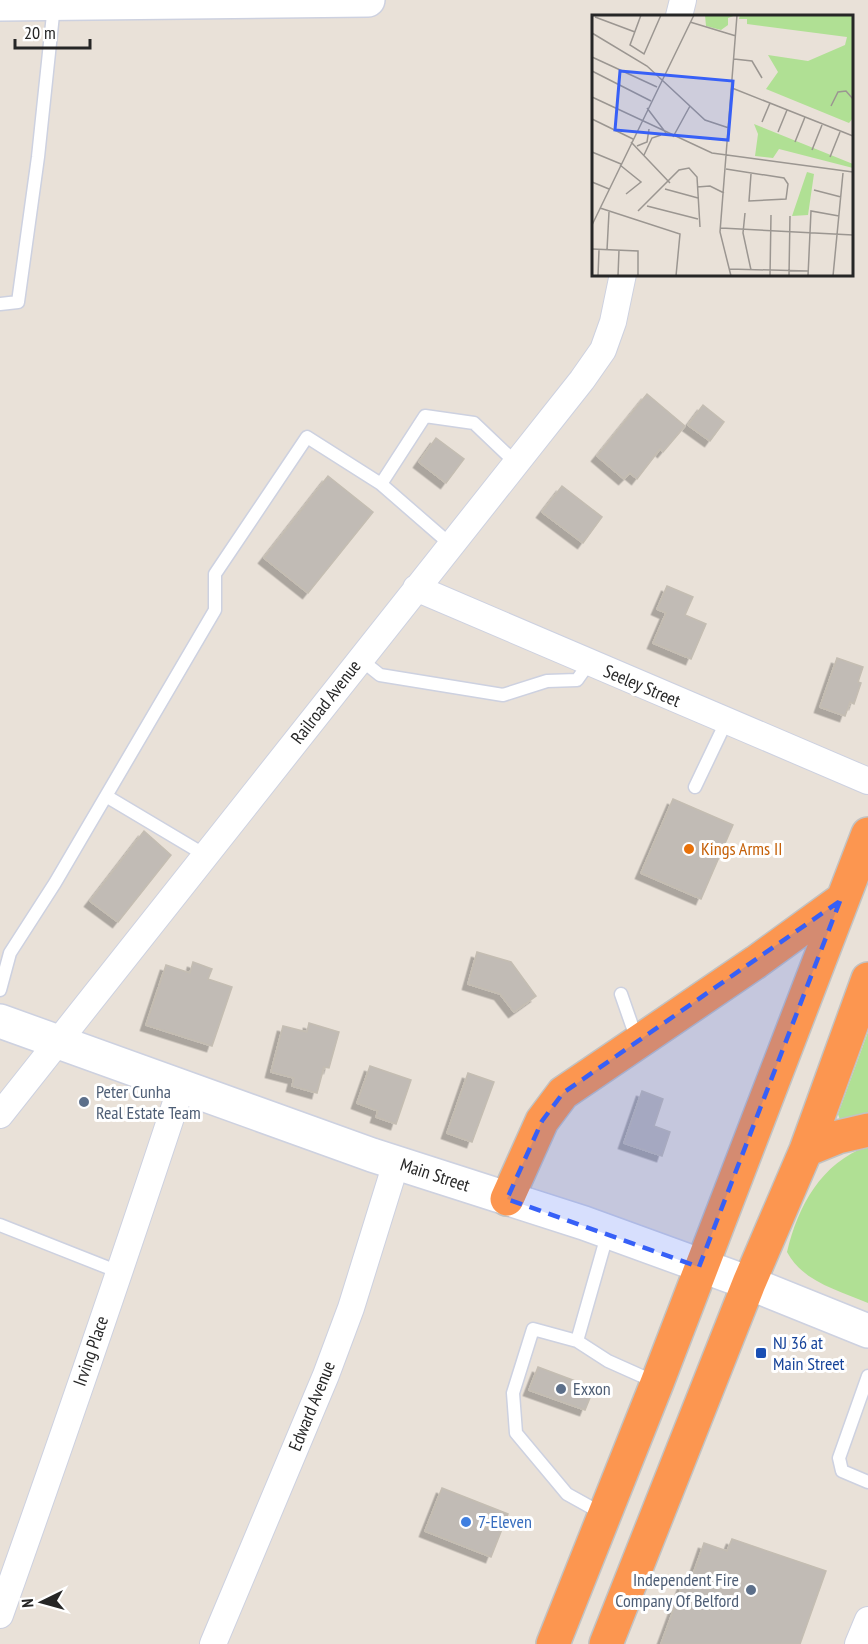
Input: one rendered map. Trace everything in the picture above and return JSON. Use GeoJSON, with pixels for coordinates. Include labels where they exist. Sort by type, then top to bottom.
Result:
{"type":"FeatureCollection","features":[{"type":"Feature","properties":{"kind":"highway"},"geometry":{"type":"LineString","coordinates":[[553,1644],[657,1383],[699,1267],[868,834]]}},
{"type":"Feature","properties":{"kind":"highway"},"geometry":{"type":"LineString","coordinates":[[507,1199],[542,1121],[563,1093],[756,963],[840,901]]}},
{"type":"Feature","properties":{"kind":"highway"},"geometry":{"type":"LineString","coordinates":[[606,1644],[750,1283],[806,1150],[868,979]]}},
{"type":"Feature","properties":{"kind":"highway"},"geometry":{"type":"LineString","coordinates":[[806,1150],[837,1137],[868,1130]]}},
{"type":"Feature","properties":{"kind":"street"},"geometry":{"type":"LineString","coordinates":[[0,4],[368,0]]}},
{"type":"Feature","properties":{"kind":"street"},"geometry":{"type":"LineString","coordinates":[[679,15],[682,0]]}},
{"type":"Feature","properties":{"kind":"street","name":"Railroad Avenue"},"geometry":{"type":"LineString","coordinates":[[0,1115],[603,350],[613,322],[623,276]]}},
{"type":"Feature","properties":{"kind":"street","name":"Seeley Street"},"geometry":{"type":"LineString","coordinates":[[416,588],[868,781]]}},
{"type":"Feature","properties":{"kind":"street","name":"Main Street"},"geometry":{"type":"LineString","coordinates":[[0,1021],[396,1162],[608,1232],[699,1267],[750,1283],[868,1331]]}},
{"type":"Feature","properties":{"kind":"street","name":"Irving Place"},"geometry":{"type":"LineString","coordinates":[[0,1615],[181,1087]]}},
{"type":"Feature","properties":{"kind":"street","name":"Edward Avenue"},"geometry":{"type":"LineString","coordinates":[[213,1644],[326,1375],[351,1308],[396,1162]]}},
{"type":"Feature","properties":{"kind":"street"},"geometry":{"type":"LineString","coordinates":[[858,1644],[868,1620]]}},
{"type":"Feature","properties":{"kind":"lane"},"geometry":{"type":"LineString","coordinates":[[0,304],[18,302],[38,158],[54,4]]}},
{"type":"Feature","properties":{"kind":"lane"},"geometry":{"type":"LineString","coordinates":[[381,484],[425,416],[474,423],[515,462]]}},
{"type":"Feature","properties":{"kind":"lane"},"geometry":{"type":"LineString","coordinates":[[0,990],[10,953],[106,796],[215,610],[215,574],[307,437],[381,484],[450,544]]}},
{"type":"Feature","properties":{"kind":"lane"},"geometry":{"type":"LineString","coordinates":[[360,658],[380,675],[503,695],[547,681],[577,680],[589,663]]}},
{"type":"Feature","properties":{"kind":"lane"},"geometry":{"type":"LineString","coordinates":[[695,787],[726,722]]}},
{"type":"Feature","properties":{"kind":"lane"},"geometry":{"type":"LineString","coordinates":[[106,796],[205,855]]}},
{"type":"Feature","properties":{"kind":"lane"},"geometry":{"type":"LineString","coordinates":[[621,994],[638,1041]]}},
{"type":"Feature","properties":{"kind":"lane"},"geometry":{"type":"LineString","coordinates":[[0,1225],[119,1272]]}},
{"type":"Feature","properties":{"kind":"lane"},"geometry":{"type":"LineString","coordinates":[[577,1341],[608,1232]]}},
{"type":"Feature","properties":{"kind":"lane"},"geometry":{"type":"LineString","coordinates":[[604,1514],[567,1494],[516,1433],[513,1393],[533,1329],[577,1341],[608,1362],[657,1383]]}},
{"type":"Feature","properties":{"kind":"lane"},"geometry":{"type":"LineString","coordinates":[[868,1376],[839,1458],[842,1471],[868,1482]]}},
{"type":"Feature","properties":{"kind":"highlighted area"},"geometry":{"type":"Polygon","coordinates":[[[840,901],[699,1267],[507,1199],[542,1121],[563,1093],[840,901]]]}},
{"type":"Feature","properties":{"kind":"green space"},"geometry":{"type":"Polygon","coordinates":[[[868,1032],[868,1115],[840,1120],[838,1114],[868,1032]]]}},
{"type":"Feature","properties":{"kind":"green space"},"geometry":{"type":"Polygon","coordinates":[[[868,1146],[868,1303],[812,1278],[802,1271],[787,1252],[798,1218],[814,1188],[837,1163],[868,1146]]]}},
{"type":"Feature","properties":{"kind":"building"},"geometry":{"type":"Polygon","coordinates":[[[647,394],[685,426],[663,452],[660,449],[637,479],[630,473],[624,479],[597,456],[647,394]]]}},
{"type":"Feature","properties":{"kind":"building"},"geometry":{"type":"Polygon","coordinates":[[[703,405],[724,422],[710,441],[688,425],[703,405]]]}},
{"type":"Feature","properties":{"kind":"building"},"geometry":{"type":"Polygon","coordinates":[[[436,438],[464,459],[446,483],[419,462],[436,438]]]}},
{"type":"Feature","properties":{"kind":"building"},"geometry":{"type":"Polygon","coordinates":[[[328,476],[373,512],[308,593],[264,558],[328,476]]]}},
{"type":"Feature","properties":{"kind":"building"},"geometry":{"type":"Polygon","coordinates":[[[562,486],[602,517],[583,543],[542,512],[562,486]]]}},
{"type":"Feature","properties":{"kind":"building"},"geometry":{"type":"Polygon","coordinates":[[[667,586],[693,597],[685,615],[706,624],[691,659],[653,643],[666,613],[657,609],[667,586]]]}},
{"type":"Feature","properties":{"kind":"building"},"geometry":{"type":"Polygon","coordinates":[[[837,658],[863,667],[858,682],[861,683],[854,704],[850,702],[845,716],[820,707],[837,658]]]}},
{"type":"Feature","properties":{"kind":"building"},"geometry":{"type":"Polygon","coordinates":[[[673,799],[733,825],[701,899],[641,873],[673,799]]]}},
{"type":"Feature","properties":{"kind":"building"},"geometry":{"type":"Polygon","coordinates":[[[144,831],[171,855],[118,922],[90,901],[144,831]]]}},
{"type":"Feature","properties":{"kind":"building"},"geometry":{"type":"Polygon","coordinates":[[[477,952],[511,962],[536,996],[514,1012],[500,994],[468,984],[477,952]]]}},
{"type":"Feature","properties":{"kind":"building"},"geometry":{"type":"Polygon","coordinates":[[[193,962],[212,969],[208,979],[232,987],[212,1046],[146,1025],[166,965],[190,973],[193,962]]]}},
{"type":"Feature","properties":{"kind":"building"},"geometry":{"type":"Polygon","coordinates":[[[309,1023],[339,1032],[329,1068],[324,1067],[317,1093],[292,1086],[294,1078],[271,1072],[283,1026],[307,1032],[309,1023]]]}},
{"type":"Feature","properties":{"kind":"building"},"geometry":{"type":"Polygon","coordinates":[[[370,1066],[411,1080],[396,1124],[376,1117],[378,1111],[357,1103],[370,1066]]]}},
{"type":"Feature","properties":{"kind":"building"},"geometry":{"type":"Polygon","coordinates":[[[468,1073],[494,1082],[472,1142],[447,1133],[468,1073]]]}},
{"type":"Feature","properties":{"kind":"building"},"geometry":{"type":"Polygon","coordinates":[[[642,1091],[663,1099],[654,1126],[670,1132],[662,1156],[624,1143],[642,1091]]]}},
{"type":"Feature","properties":{"kind":"building","name":"Exxon"},"geometry":{"type":"Polygon","coordinates":[[[538,1367],[594,1388],[585,1410],[529,1390],[538,1367]]]}},
{"type":"Feature","properties":{"kind":"building","name":"7-Eleven"},"geometry":{"type":"Polygon","coordinates":[[[442,1488],[508,1514],[491,1557],[425,1531],[442,1488]]]}},
{"type":"Feature","properties":{"kind":"building"},"geometry":{"type":"Polygon","coordinates":[[[732,1539],[826,1571],[800,1644],[661,1644],[683,1584],[689,1586],[704,1543],[727,1551],[732,1539]]]}},
{"type":"Feature","properties":{"kind":"place","name":"Kings Arms II"},"geometry":{"type":"Point","coordinates":[689,849]}},
{"type":"Feature","properties":{"kind":"place","name":"Peter Cunha Real Estate Team"},"geometry":{"type":"Point","coordinates":[84,1102]}},
{"type":"Feature","properties":{"kind":"place","name":"NJ 36 at Main Street"},"geometry":{"type":"Point","coordinates":[761,1353]}},
{"type":"Feature","properties":{"kind":"place","name":"Exxon"},"geometry":{"type":"Point","coordinates":[561,1389]}},
{"type":"Feature","properties":{"kind":"place","name":"7-Eleven"},"geometry":{"type":"Point","coordinates":[466,1522]}},
{"type":"Feature","properties":{"kind":"place","name":"Independent Fire Company Of Belford"},"geometry":{"type":"Point","coordinates":[751,1590]}}]}
